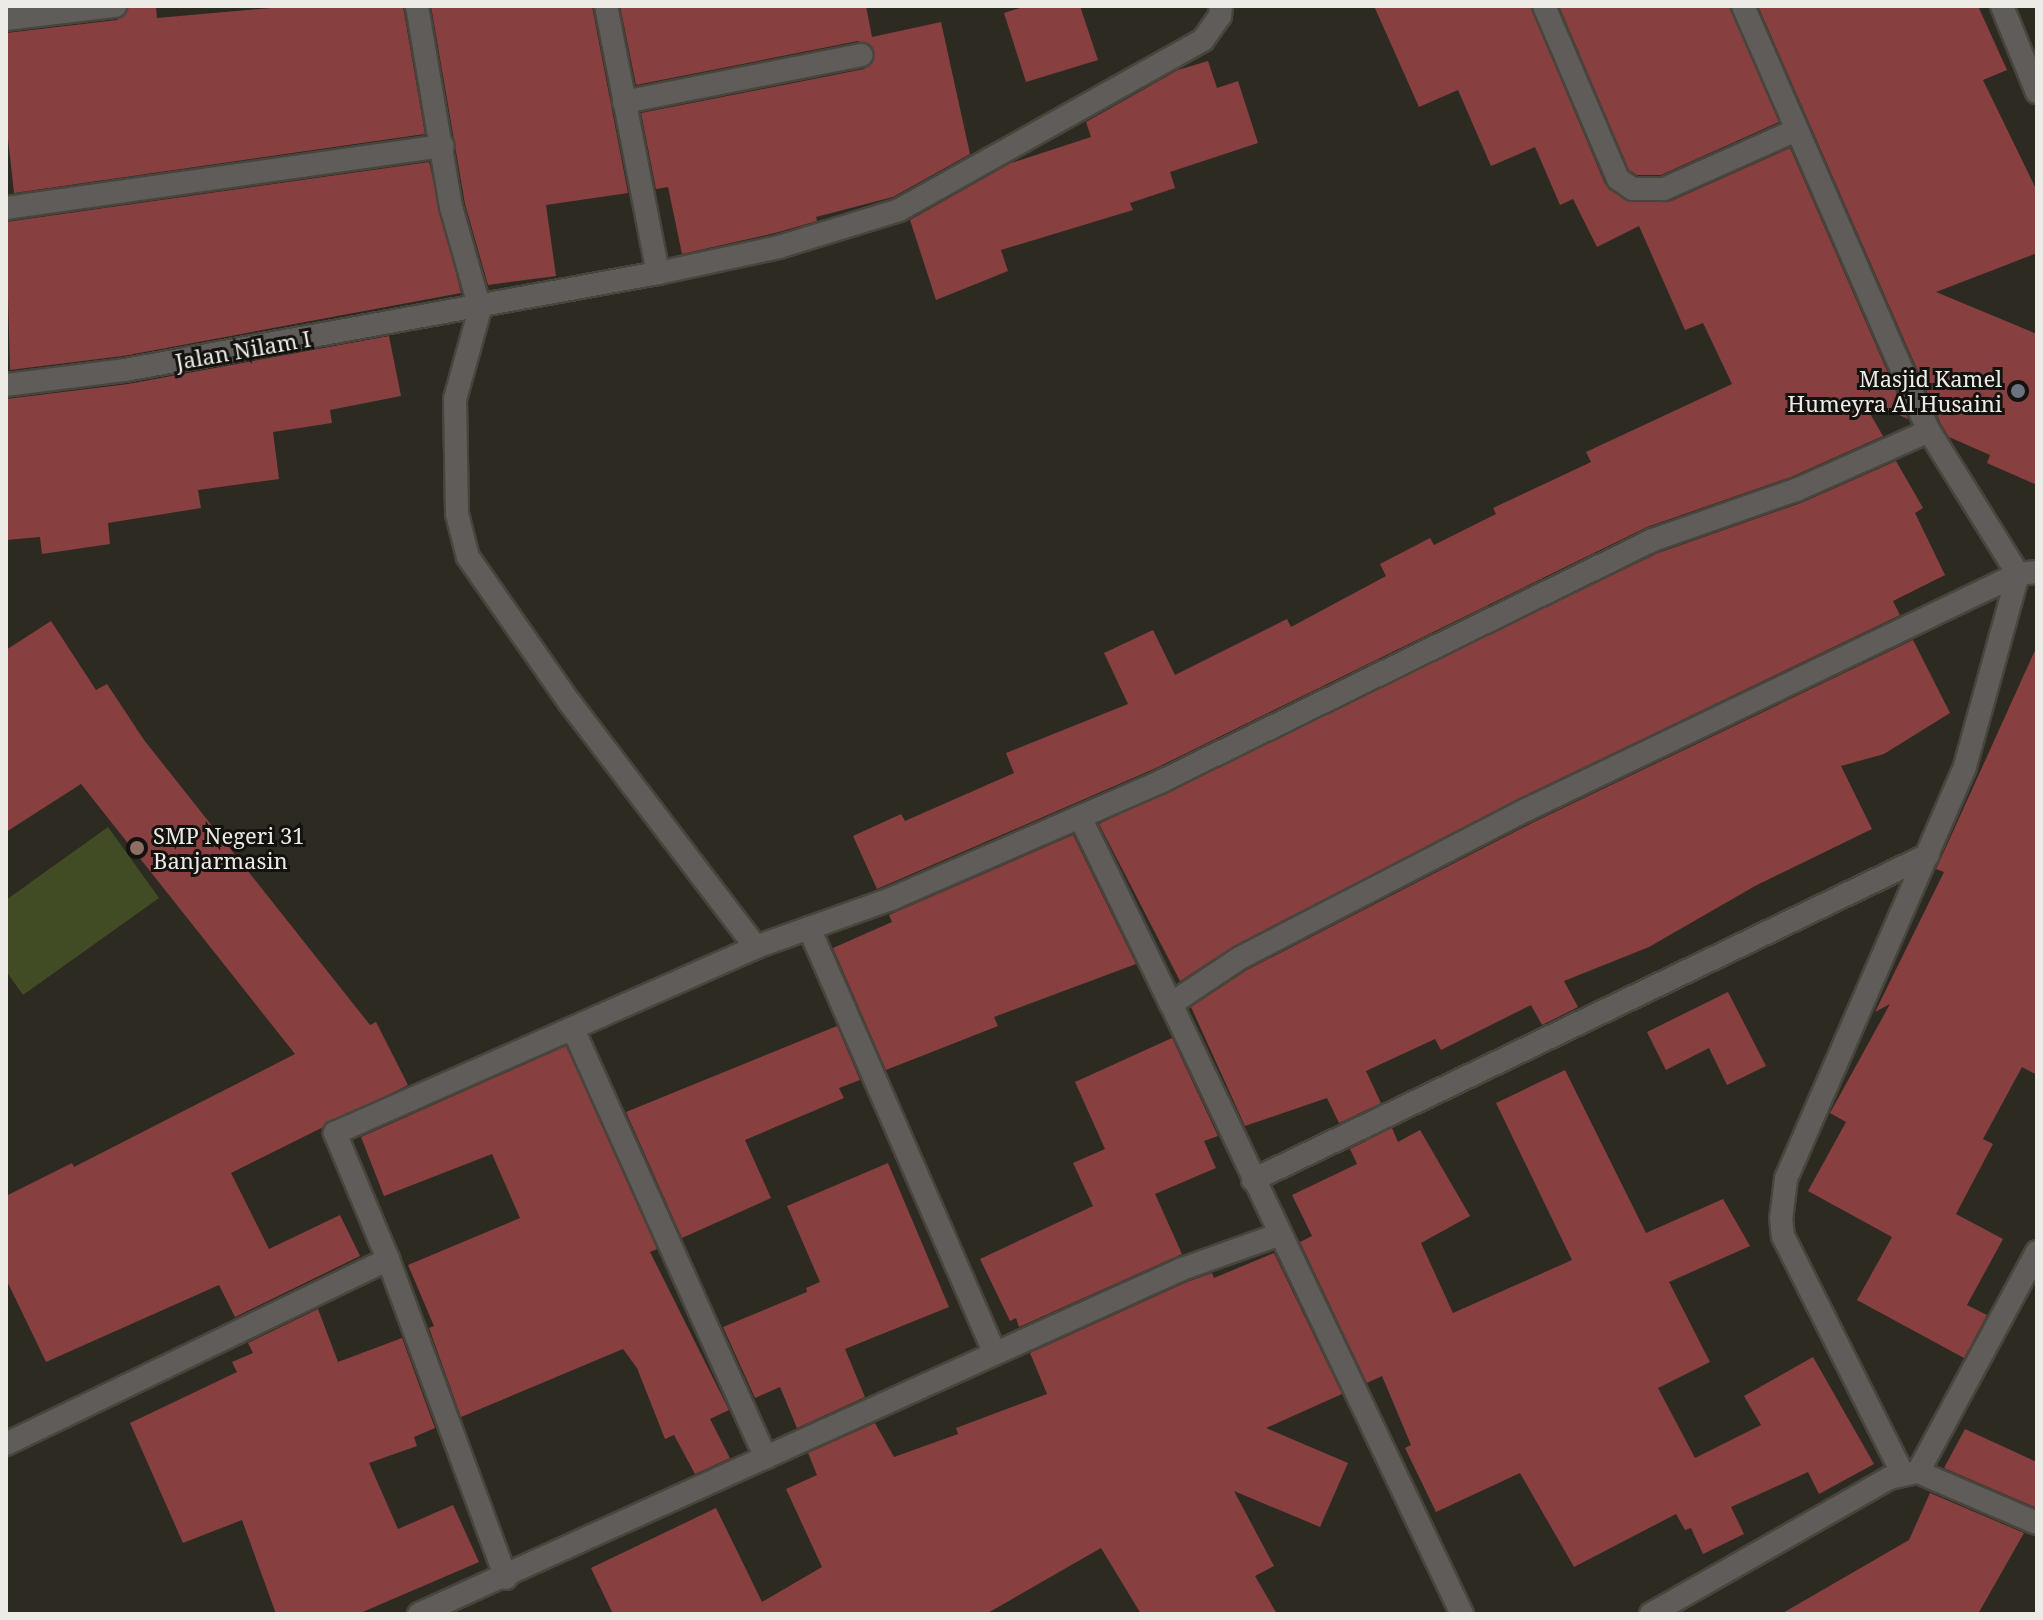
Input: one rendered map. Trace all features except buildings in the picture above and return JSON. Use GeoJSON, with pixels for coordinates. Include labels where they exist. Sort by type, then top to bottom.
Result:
{"type":"FeatureCollection","features":[{"type":"Feature","properties":{"kind":"street"},"geometry":{"type":"LineString","coordinates":[[6,19],[115,6]]}},
{"type":"Feature","properties":{"kind":"street"},"geometry":{"type":"LineString","coordinates":[[417,6],[451,207],[480,309],[455,399],[457,514],[468,557],[570,703],[756,947]]}},
{"type":"Feature","properties":{"kind":"street"},"geometry":{"type":"LineString","coordinates":[[606,6],[658,273]]}},
{"type":"Feature","properties":{"kind":"street","name":"Jalan Nilam I"},"geometry":{"type":"LineString","coordinates":[[6,385],[125,370],[480,309],[779,247],[899,210],[1203,40],[1220,16],[1221,6]]}},
{"type":"Feature","properties":{"kind":"street"},"geometry":{"type":"LineString","coordinates":[[1544,6],[1618,179],[1633,189],[1664,189],[1794,131]]}},
{"type":"Feature","properties":{"kind":"street"},"geometry":{"type":"LineString","coordinates":[[1743,6],[1794,131],[1929,431],[2027,573]]}},
{"type":"Feature","properties":{"kind":"street"},"geometry":{"type":"LineString","coordinates":[[2002,6],[2037,92]]}},
{"type":"Feature","properties":{"kind":"street"},"geometry":{"type":"LineString","coordinates":[[624,102],[861,55]]}},
{"type":"Feature","properties":{"kind":"street"},"geometry":{"type":"LineString","coordinates":[[6,208],[443,146]]}},
{"type":"Feature","properties":{"kind":"street"},"geometry":{"type":"LineString","coordinates":[[506,1578],[388,1259],[335,1133],[756,947],[891,899],[1080,817],[1380,677],[1653,540],[1796,490],[1929,431]]}},
{"type":"Feature","properties":{"kind":"street"},"geometry":{"type":"LineString","coordinates":[[2027,573],[1965,767],[1786,1179],[1781,1218],[1783,1236],[1911,1474],[2037,1523]]}},
{"type":"Feature","properties":{"kind":"street"},"geometry":{"type":"LineString","coordinates":[[1171,1004],[1240,958],[1526,810],[2027,573]]}},
{"type":"Feature","properties":{"kind":"street"},"geometry":{"type":"LineString","coordinates":[[1080,817],[1462,1614]]}},
{"type":"Feature","properties":{"kind":"street"},"geometry":{"type":"LineString","coordinates":[[1253,1180],[1928,855]]}},
{"type":"Feature","properties":{"kind":"street"},"geometry":{"type":"LineString","coordinates":[[809,928],[995,1353]]}},
{"type":"Feature","properties":{"kind":"street"},"geometry":{"type":"LineString","coordinates":[[573,1029],[766,1458]]}},
{"type":"Feature","properties":{"kind":"street"},"geometry":{"type":"LineString","coordinates":[[419,1614],[506,1578],[1182,1269],[1278,1235]]}},
{"type":"Feature","properties":{"kind":"street"},"geometry":{"type":"LineString","coordinates":[[1651,1614],[1791,1530],[1911,1474],[2037,1252]]}},
{"type":"Feature","properties":{"kind":"street"},"geometry":{"type":"LineString","coordinates":[[6,1444],[388,1259]]}},
{"type":"Feature","properties":{"kind":"green space"},"geometry":{"type":"Polygon","coordinates":[[[108,827],[159,898],[23,995],[6,971],[6,900],[108,827]]]}},
{"type":"Feature","properties":{"kind":"place","name":"Masjid Kamel Humeyra Al Husaini"},"geometry":{"type":"Point","coordinates":[2018,391]}},
{"type":"Feature","properties":{"kind":"place","name":"SMP Negeri 31 Banjarmasin"},"geometry":{"type":"Point","coordinates":[137,848]}}]}
